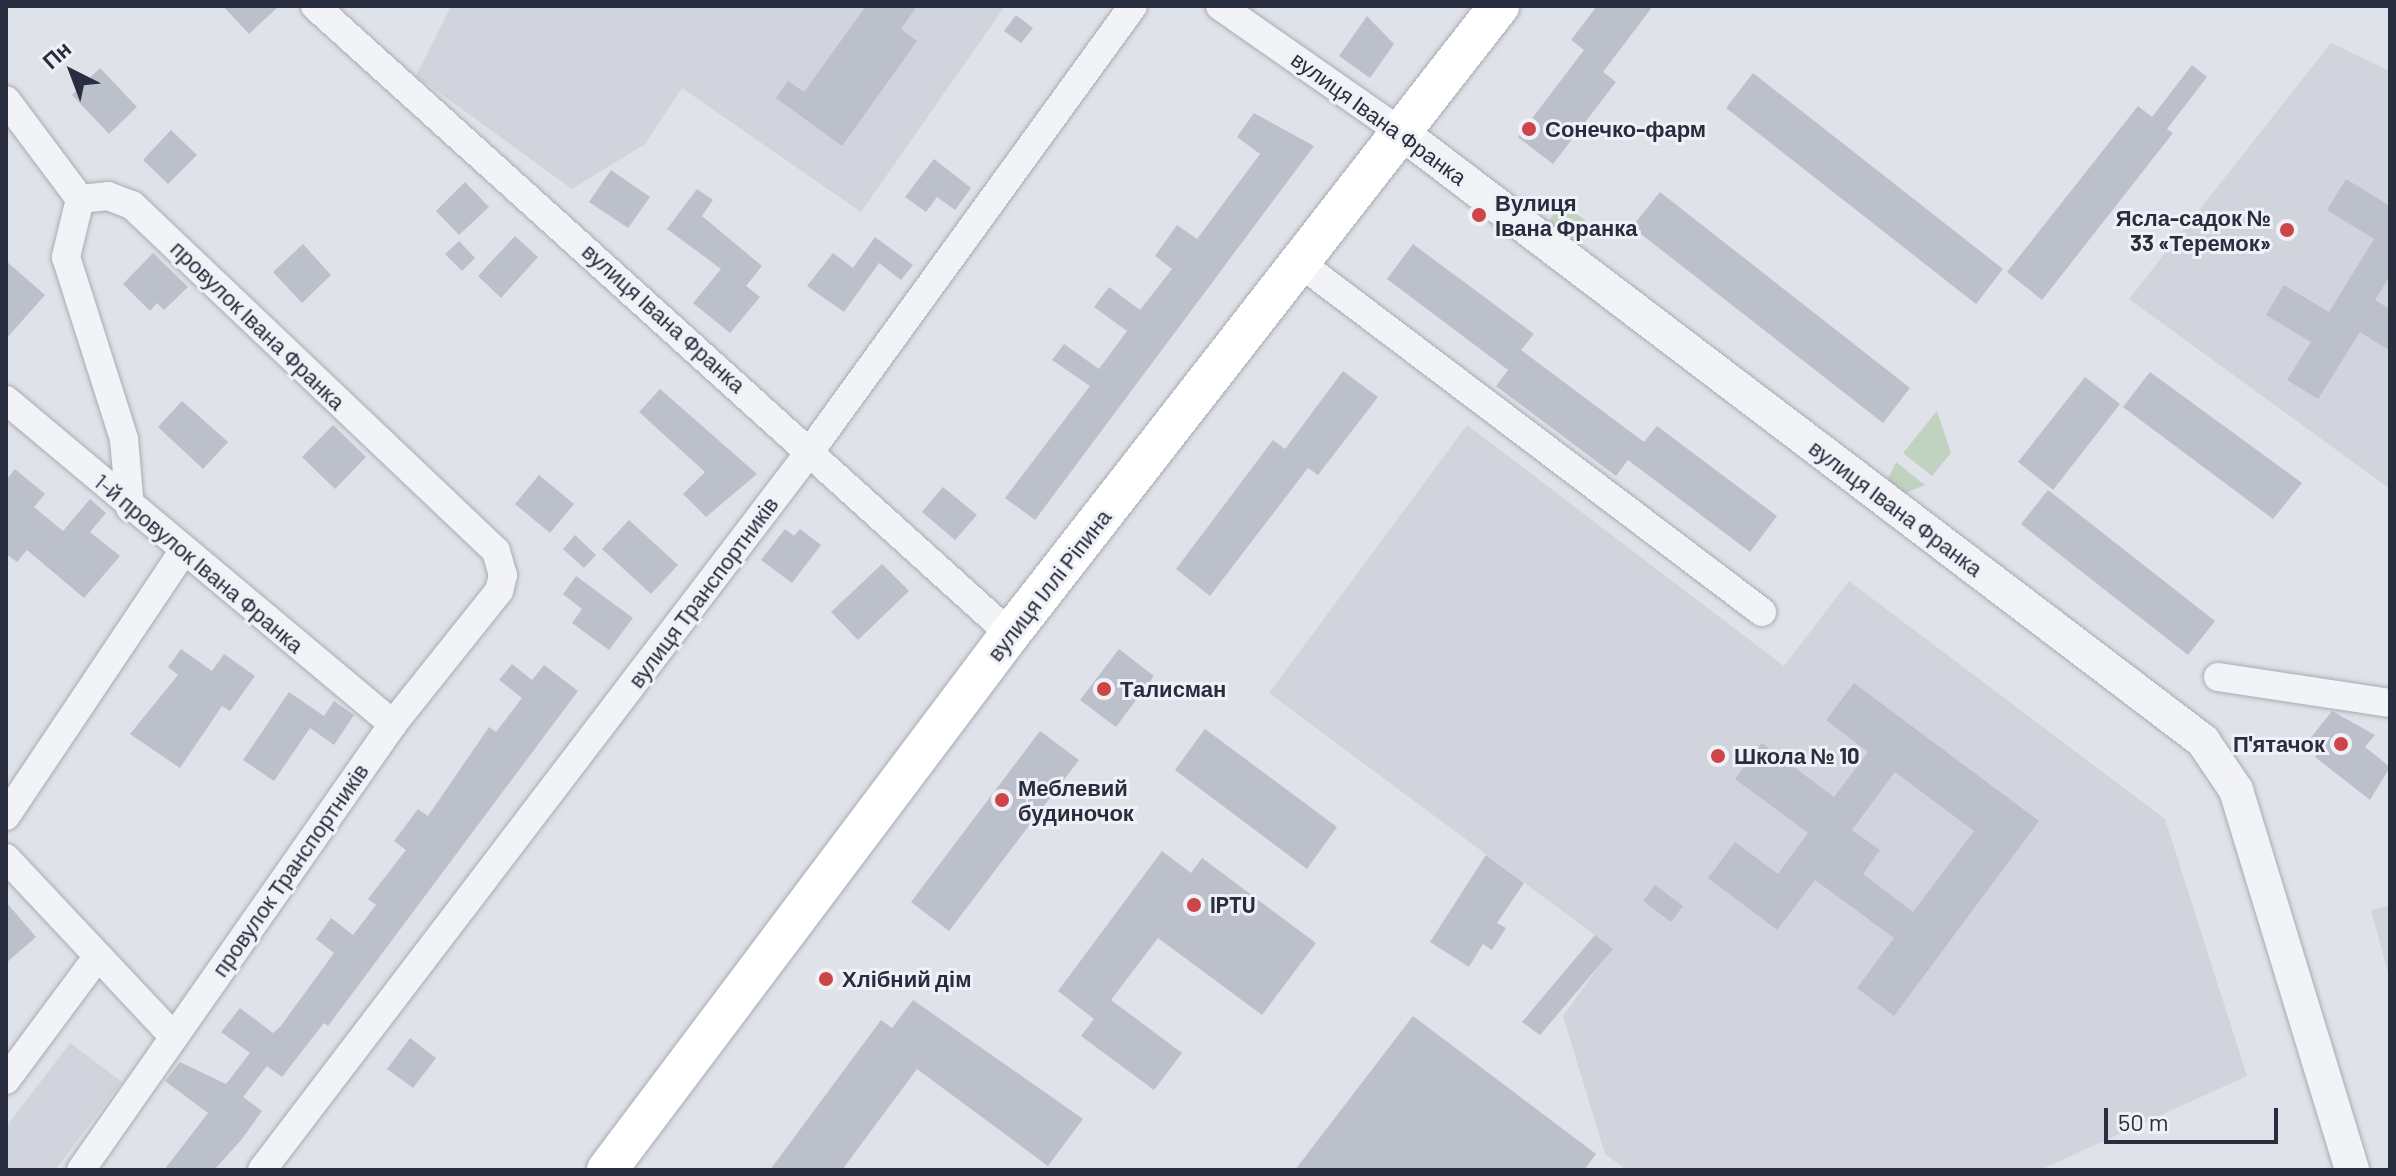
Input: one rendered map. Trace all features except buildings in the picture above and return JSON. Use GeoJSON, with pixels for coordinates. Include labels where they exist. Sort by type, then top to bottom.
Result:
{"type":"FeatureCollection","features":[{"type":"Feature","properties":{"kind":"main road","name":"вулиця Іллі Ріпина"},"geometry":{"type":"LineString","coordinates":[[607,1170],[1010,634],[1499,6]]}},
{"type":"Feature","properties":{"kind":"street","name":"вулиця Івана Франка"},"geometry":{"type":"LineString","coordinates":[[315,6],[811,450],[1010,634]]}},
{"type":"Feature","properties":{"kind":"street","name":"вулиця Транспортників"},"geometry":{"type":"LineString","coordinates":[[262,1170],[811,450],[1133,6]]}},
{"type":"Feature","properties":{"kind":"street","name":"вулиця Івана Франка"},"geometry":{"type":"LineString","coordinates":[[1220,6],[1402,133],[2203,741],[2236,790],[2352,1170]]}},
{"type":"Feature","properties":{"kind":"street"},"geometry":{"type":"LineString","coordinates":[[6,100],[80,199],[66,257],[124,439],[130,508]]}},
{"type":"Feature","properties":{"kind":"street","name":"провулок Івана Франка"},"geometry":{"type":"LineString","coordinates":[[80,199],[108,196],[132,205],[496,551],[503,575]]}},
{"type":"Feature","properties":{"kind":"street"},"geometry":{"type":"LineString","coordinates":[[1300,263],[1762,612]]}},
{"type":"Feature","properties":{"kind":"street","name":"1-й провулок Івана Франка"},"geometry":{"type":"LineString","coordinates":[[6,400],[130,508],[393,724]]}},
{"type":"Feature","properties":{"kind":"street"},"geometry":{"type":"LineString","coordinates":[[6,816],[183,552]]}},
{"type":"Feature","properties":{"kind":"street","name":"провулок Транспортників"},"geometry":{"type":"LineString","coordinates":[[81,1170],[393,724],[499,591],[503,575]]}},
{"type":"Feature","properties":{"kind":"street"},"geometry":{"type":"LineString","coordinates":[[2218,677],[2390,703]]}},
{"type":"Feature","properties":{"kind":"street"},"geometry":{"type":"LineString","coordinates":[[6,858],[173,1036]]}},
{"type":"Feature","properties":{"kind":"street"},"geometry":{"type":"LineString","coordinates":[[6,1080],[98,956]]}},
{"type":"Feature","properties":{"kind":"shaded area"},"geometry":{"type":"Polygon","coordinates":[[[451,6],[1005,6],[861,212],[682,88],[645,144],[572,189],[416,76],[451,6]]]}},
{"type":"Feature","properties":{"kind":"shaded area","name":"Ясла-садок № 33 «Теремок»"},"geometry":{"type":"Polygon","coordinates":[[[2331,43],[2390,71],[2390,489],[2129,299],[2331,43]]]}},
{"type":"Feature","properties":{"kind":"shaded area","name":"Школа № 10"},"geometry":{"type":"Polygon","coordinates":[[[1467,425],[1784,666],[1849,581],[2165,819],[2247,1076],[2040,1170],[1627,1170],[1605,1154],[1563,1016],[1612,948],[1269,693],[1467,425]]]}},
{"type":"Feature","properties":{"kind":"shaded area"},"geometry":{"type":"Polygon","coordinates":[[[2390,905],[2390,980],[2371,910],[2390,905]]]}},
{"type":"Feature","properties":{"kind":"shaded area"},"geometry":{"type":"Polygon","coordinates":[[[70,1043],[122,1082],[55,1170],[6,1170],[6,1127],[70,1043]]]}},
{"type":"Feature","properties":{"kind":"green space"},"geometry":{"type":"Polygon","coordinates":[[[1561,202],[1595,228],[1579,244],[1546,226],[1561,202]]]}},
{"type":"Feature","properties":{"kind":"green space"},"geometry":{"type":"Polygon","coordinates":[[[1937,411],[1951,453],[1932,476],[1903,453],[1937,411]]]}},
{"type":"Feature","properties":{"kind":"green space"},"geometry":{"type":"Polygon","coordinates":[[[1896,462],[1925,485],[1903,494],[1887,481],[1896,462]]]}},
{"type":"Feature","properties":{"kind":"place","name":"Сонечко-фарм"},"geometry":{"type":"Point","coordinates":[1529,129]}},
{"type":"Feature","properties":{"kind":"place","name":"Вулиця Івана Франка"},"geometry":{"type":"Point","coordinates":[1479,215]}},
{"type":"Feature","properties":{"kind":"place","name":"Ясла-садок № 33 «Теремок»"},"geometry":{"type":"Point","coordinates":[2287,230]}},
{"type":"Feature","properties":{"kind":"place","name":"Талисман"},"geometry":{"type":"Point","coordinates":[1104,689]}},
{"type":"Feature","properties":{"kind":"place","name":"П'ятачок"},"geometry":{"type":"Point","coordinates":[2341,744]}},
{"type":"Feature","properties":{"kind":"place","name":"Школа № 10"},"geometry":{"type":"Point","coordinates":[1718,756]}},
{"type":"Feature","properties":{"kind":"place","name":"Меблевий будиночок"},"geometry":{"type":"Point","coordinates":[1002,800]}},
{"type":"Feature","properties":{"kind":"place","name":"IPTU"},"geometry":{"type":"Point","coordinates":[1194,905]}},
{"type":"Feature","properties":{"kind":"place","name":"Хлібний дім"},"geometry":{"type":"Point","coordinates":[826,979]}}]}
